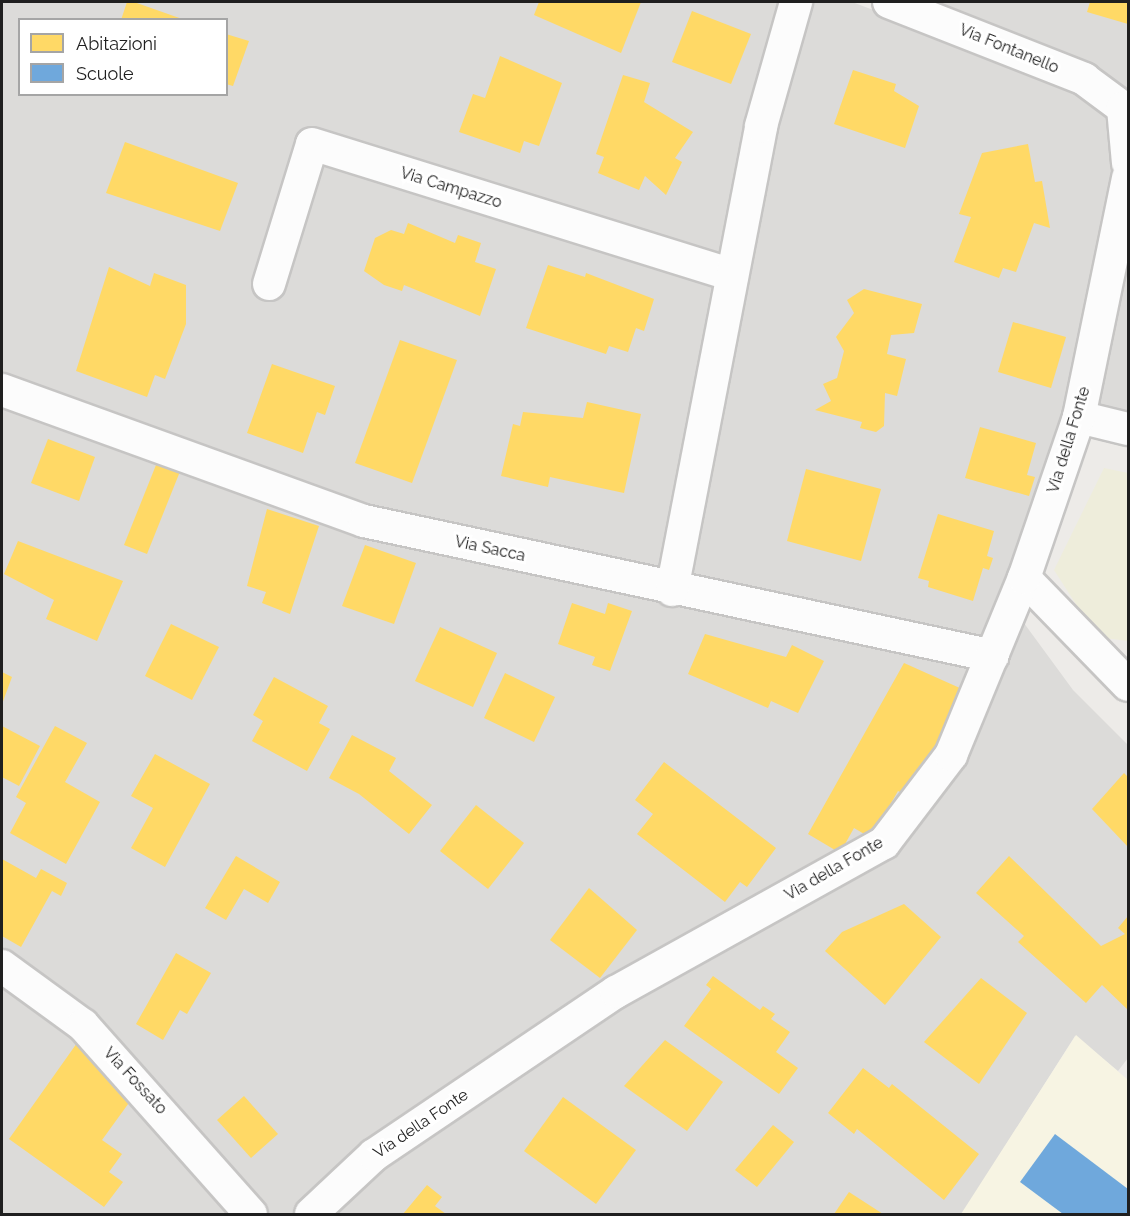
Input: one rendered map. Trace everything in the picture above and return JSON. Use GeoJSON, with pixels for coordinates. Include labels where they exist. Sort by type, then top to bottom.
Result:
{"type":"FeatureCollection","features":[{"type":"Feature","properties":{"kind":"street"},"geometry":{"type":"LineString","coordinates":[[672,590],[730,274],[761,126],[796,2]]}},
{"type":"Feature","properties":{"kind":"street","name":"Via Fontanello"},"geometry":{"type":"LineString","coordinates":[[889,2],[1084,79],[1126,108]]}},
{"type":"Feature","properties":{"kind":"street"},"geometry":{"type":"LineString","coordinates":[[1126,108],[1128,163]]}},
{"type":"Feature","properties":{"kind":"street","name":"Via Campazzo"},"geometry":{"type":"LineString","coordinates":[[269,284],[312,144],[730,274]]}},
{"type":"Feature","properties":{"kind":"street","name":"Via della Fonte"},"geometry":{"type":"LineString","coordinates":[[311,1215],[374,1155],[616,992],[884,843],[951,755],[1024,578],[1079,417],[1128,178]]}},
{"type":"Feature","properties":{"kind":"street","name":"Via Sacca"},"geometry":{"type":"LineString","coordinates":[[2,390],[363,521],[672,590],[993,656]]}},
{"type":"Feature","properties":{"kind":"street"},"geometry":{"type":"LineString","coordinates":[[1079,417],[1128,429]]}},
{"type":"Feature","properties":{"kind":"street"},"geometry":{"type":"LineString","coordinates":[[1024,578],[1128,685]]}},
{"type":"Feature","properties":{"kind":"street","name":"Via Fossato"},"geometry":{"type":"LineString","coordinates":[[2,966],[83,1025],[251,1215]]}},
{"type":"Feature","properties":{"kind":"shaded area"},"geometry":{"type":"Polygon","coordinates":[[[2,2],[852,2],[916,26],[922,2],[1128,2],[1128,428],[1079,424],[1007,600],[1073,690],[1128,745],[1128,1058],[1118,1071],[1075,1036],[962,1214],[2,1214],[2,2]]]}},
{"type":"Feature","properties":{"kind":"shaded area"},"geometry":{"type":"Polygon","coordinates":[[[1076,1035],[1128,1080],[1128,1214],[961,1214],[1076,1035]]]}},
{"type":"Feature","properties":{"kind":"green space"},"geometry":{"type":"Polygon","coordinates":[[[1104,468],[1128,473],[1128,641],[1097,637],[1054,570],[1104,468]]]}},
{"type":"Feature","properties":{"kind":"building: Abitazioni"},"geometry":{"type":"Polygon","coordinates":[[[127,2],[134,2],[179,18],[122,18],[127,2]]]}},
{"type":"Feature","properties":{"kind":"building: Abitazioni"},"geometry":{"type":"Polygon","coordinates":[[[539,2],[641,2],[621,53],[534,15],[539,2]]]}},
{"type":"Feature","properties":{"kind":"building: Abitazioni"},"geometry":{"type":"Polygon","coordinates":[[[1090,2],[1128,2],[1128,24],[1087,12],[1090,2]]]}},
{"type":"Feature","properties":{"kind":"building: Abitazioni"},"geometry":{"type":"Polygon","coordinates":[[[692,11],[751,34],[731,84],[672,62],[692,11]]]}},
{"type":"Feature","properties":{"kind":"building: Abitazioni"},"geometry":{"type":"Polygon","coordinates":[[[228,35],[249,41],[233,86],[228,85],[228,35]]]}},
{"type":"Feature","properties":{"kind":"building: Abitazioni"},"geometry":{"type":"Polygon","coordinates":[[[500,56],[562,83],[539,146],[524,141],[520,153],[459,132],[473,94],[485,98],[500,56]]]}},
{"type":"Feature","properties":{"kind":"building: Abitazioni"},"geometry":{"type":"Polygon","coordinates":[[[853,70],[896,84],[894,91],[919,106],[905,148],[834,124],[853,70]]]}},
{"type":"Feature","properties":{"kind":"building: Abitazioni"},"geometry":{"type":"Polygon","coordinates":[[[623,75],[650,83],[644,102],[693,132],[675,158],[682,162],[666,195],[645,176],[639,190],[598,173],[604,157],[596,154],[623,75]]]}},
{"type":"Feature","properties":{"kind":"building: Abitazioni"},"geometry":{"type":"Polygon","coordinates":[[[125,142],[238,183],[220,231],[106,193],[125,142]]]}},
{"type":"Feature","properties":{"kind":"building: Abitazioni"},"geometry":{"type":"Polygon","coordinates":[[[1028,144],[1035,182],[1042,181],[1050,228],[1034,223],[1016,272],[1003,268],[999,278],[954,262],[971,217],[959,214],[982,153],[1028,144]]]}},
{"type":"Feature","properties":{"kind":"building: Abitazioni"},"geometry":{"type":"Polygon","coordinates":[[[408,223],[455,243],[458,235],[481,243],[475,262],[496,269],[480,316],[404,285],[402,291],[384,285],[364,271],[375,238],[391,230],[404,234],[408,223]]]}},
{"type":"Feature","properties":{"kind":"building: Abitazioni"},"geometry":{"type":"Polygon","coordinates":[[[548,265],[585,277],[586,273],[654,299],[644,331],[636,328],[628,352],[609,346],[606,354],[526,328],[548,265]]]}},
{"type":"Feature","properties":{"kind":"building: Abitazioni"},"geometry":{"type":"Polygon","coordinates":[[[109,267],[150,286],[154,273],[186,285],[186,324],[165,379],[155,375],[147,397],[76,371],[109,267]]]}},
{"type":"Feature","properties":{"kind":"building: Abitazioni"},"geometry":{"type":"Polygon","coordinates":[[[864,289],[922,304],[914,333],[891,335],[887,354],[906,359],[897,396],[885,393],[884,426],[876,432],[860,428],[862,422],[815,410],[831,401],[823,384],[837,378],[844,351],[836,337],[854,313],[847,300],[864,289]]]}},
{"type":"Feature","properties":{"kind":"building: Abitazioni"},"geometry":{"type":"Polygon","coordinates":[[[1013,322],[1066,337],[1051,388],[998,372],[1013,322]]]}},
{"type":"Feature","properties":{"kind":"building: Abitazioni"},"geometry":{"type":"Polygon","coordinates":[[[400,340],[457,360],[412,483],[355,463],[400,340]]]}},
{"type":"Feature","properties":{"kind":"building: Abitazioni"},"geometry":{"type":"Polygon","coordinates":[[[272,364],[335,386],[325,415],[317,412],[303,453],[247,433],[272,364]]]}},
{"type":"Feature","properties":{"kind":"building: Abitazioni"},"geometry":{"type":"Polygon","coordinates":[[[587,402],[641,414],[624,493],[550,477],[548,487],[501,476],[513,424],[520,426],[523,412],[583,418],[587,402]]]}},
{"type":"Feature","properties":{"kind":"building: Abitazioni"},"geometry":{"type":"Polygon","coordinates":[[[980,427],[1036,443],[1027,475],[1035,477],[1029,496],[965,478],[980,427]]]}},
{"type":"Feature","properties":{"kind":"building: Abitazioni"},"geometry":{"type":"Polygon","coordinates":[[[48,439],[95,457],[79,501],[31,483],[48,439]]]}},
{"type":"Feature","properties":{"kind":"building: Abitazioni"},"geometry":{"type":"Polygon","coordinates":[[[158,460],[181,469],[147,554],[124,545],[158,460]]]}},
{"type":"Feature","properties":{"kind":"building: Abitazioni"},"geometry":{"type":"Polygon","coordinates":[[[806,469],[881,489],[861,561],[787,541],[806,469]]]}},
{"type":"Feature","properties":{"kind":"building: Abitazioni"},"geometry":{"type":"Polygon","coordinates":[[[267,509],[319,526],[290,614],[262,603],[266,592],[247,586],[267,509]]]}},
{"type":"Feature","properties":{"kind":"building: Abitazioni"},"geometry":{"type":"Polygon","coordinates":[[[938,514],[994,531],[987,556],[993,558],[989,570],[983,568],[973,601],[928,587],[929,581],[918,578],[938,514]]]}},
{"type":"Feature","properties":{"kind":"building: Abitazioni"},"geometry":{"type":"Polygon","coordinates":[[[18,541],[123,581],[97,641],[46,619],[54,600],[4,574],[18,541]]]}},
{"type":"Feature","properties":{"kind":"building: Abitazioni"},"geometry":{"type":"Polygon","coordinates":[[[365,545],[416,563],[394,624],[342,606],[365,545]]]}},
{"type":"Feature","properties":{"kind":"building: Abitazioni"},"geometry":{"type":"Polygon","coordinates":[[[572,603],[605,614],[608,603],[632,611],[610,671],[592,665],[595,657],[558,644],[572,603]]]}},
{"type":"Feature","properties":{"kind":"building: Abitazioni"},"geometry":{"type":"Polygon","coordinates":[[[171,624],[219,647],[192,700],[145,676],[171,624]]]}},
{"type":"Feature","properties":{"kind":"building: Abitazioni"},"geometry":{"type":"Polygon","coordinates":[[[440,627],[497,653],[473,707],[415,681],[440,627]]]}},
{"type":"Feature","properties":{"kind":"building: Abitazioni"},"geometry":{"type":"Polygon","coordinates":[[[705,634],[786,657],[792,645],[824,661],[798,713],[771,701],[768,708],[688,674],[705,634]]]}},
{"type":"Feature","properties":{"kind":"building: Abitazioni"},"geometry":{"type":"Polygon","coordinates":[[[904,663],[971,693],[910,798],[898,791],[871,838],[854,828],[840,853],[808,834],[904,663]]]}},
{"type":"Feature","properties":{"kind":"building: Abitazioni"},"geometry":{"type":"Polygon","coordinates":[[[2,672],[12,677],[2,704],[2,672]]]}},
{"type":"Feature","properties":{"kind":"building: Abitazioni"},"geometry":{"type":"Polygon","coordinates":[[[505,673],[555,697],[534,742],[484,718],[505,673]]]}},
{"type":"Feature","properties":{"kind":"building: Abitazioni"},"geometry":{"type":"Polygon","coordinates":[[[274,677],[328,706],[319,723],[330,729],[307,771],[252,741],[263,721],[253,715],[274,677]]]}},
{"type":"Feature","properties":{"kind":"building: Abitazioni"},"geometry":{"type":"Polygon","coordinates":[[[2,726],[40,746],[19,786],[2,777],[2,726]]]}},
{"type":"Feature","properties":{"kind":"building: Abitazioni"},"geometry":{"type":"Polygon","coordinates":[[[55,726],[87,743],[65,782],[100,802],[66,864],[10,833],[26,803],[16,797],[55,726]]]}},
{"type":"Feature","properties":{"kind":"building: Abitazioni"},"geometry":{"type":"Polygon","coordinates":[[[352,735],[396,758],[389,771],[432,805],[409,834],[359,794],[329,778],[352,735]]]}},
{"type":"Feature","properties":{"kind":"building: Abitazioni"},"geometry":{"type":"Polygon","coordinates":[[[155,754],[210,784],[165,867],[131,848],[153,808],[131,796],[155,754]]]}},
{"type":"Feature","properties":{"kind":"building: Abitazioni"},"geometry":{"type":"Polygon","coordinates":[[[664,762],[776,848],[747,887],[740,882],[725,902],[637,834],[653,814],[635,800],[664,762]]]}},
{"type":"Feature","properties":{"kind":"building: Abitazioni"},"geometry":{"type":"Polygon","coordinates":[[[1124,773],[1128,777],[1128,847],[1092,809],[1124,773]]]}},
{"type":"Feature","properties":{"kind":"building: Abitazioni"},"geometry":{"type":"Polygon","coordinates":[[[476,805],[524,843],[488,889],[440,851],[476,805]]]}},
{"type":"Feature","properties":{"kind":"building: Abitazioni"},"geometry":{"type":"Polygon","coordinates":[[[236,856],[280,882],[268,903],[244,889],[226,920],[205,908],[236,856]]]}},
{"type":"Feature","properties":{"kind":"building: Abitazioni"},"geometry":{"type":"Polygon","coordinates":[[[1009,856],[1101,946],[1125,934],[1118,928],[1128,916],[1128,1010],[1102,985],[1086,1003],[1018,942],[1024,936],[976,893],[1009,856]]]}},
{"type":"Feature","properties":{"kind":"building: Abitazioni"},"geometry":{"type":"Polygon","coordinates":[[[2,859],[36,878],[41,869],[67,883],[61,896],[52,891],[21,947],[2,936],[2,859]]]}},
{"type":"Feature","properties":{"kind":"building: Abitazioni"},"geometry":{"type":"Polygon","coordinates":[[[589,888],[637,930],[600,978],[550,940],[589,888]]]}},
{"type":"Feature","properties":{"kind":"building: Abitazioni"},"geometry":{"type":"Polygon","coordinates":[[[904,904],[941,937],[885,1005],[825,951],[842,932],[904,904]]]}},
{"type":"Feature","properties":{"kind":"building: Abitazioni"},"geometry":{"type":"Polygon","coordinates":[[[176,953],[211,973],[187,1014],[180,1010],[163,1040],[136,1024],[176,953]]]}},
{"type":"Feature","properties":{"kind":"building: Abitazioni"},"geometry":{"type":"Polygon","coordinates":[[[713,976],[760,1010],[763,1006],[775,1014],[771,1019],[790,1032],[776,1052],[798,1068],[779,1094],[684,1026],[711,989],[706,985],[713,976]]]}},
{"type":"Feature","properties":{"kind":"building: Abitazioni"},"geometry":{"type":"Polygon","coordinates":[[[981,978],[1027,1013],[979,1084],[924,1042],[981,978]]]}},
{"type":"Feature","properties":{"kind":"building: Abitazioni"},"geometry":{"type":"Polygon","coordinates":[[[665,1040],[723,1082],[687,1131],[624,1086],[665,1040]]]}},
{"type":"Feature","properties":{"kind":"building: Abitazioni"},"geometry":{"type":"Polygon","coordinates":[[[77,1043],[131,1100],[102,1140],[122,1154],[109,1172],[123,1182],[104,1207],[9,1139],[77,1043]]]}},
{"type":"Feature","properties":{"kind":"building: Abitazioni"},"geometry":{"type":"Polygon","coordinates":[[[863,1068],[889,1088],[892,1084],[979,1154],[944,1200],[857,1129],[854,1134],[828,1113],[863,1068]]]}},
{"type":"Feature","properties":{"kind":"building: Abitazioni"},"geometry":{"type":"Polygon","coordinates":[[[244,1096],[278,1134],[251,1158],[217,1120],[244,1096]]]}},
{"type":"Feature","properties":{"kind":"building: Abitazioni"},"geometry":{"type":"Polygon","coordinates":[[[563,1097],[636,1150],[596,1204],[524,1151],[563,1097]]]}},
{"type":"Feature","properties":{"kind":"building: Abitazioni"},"geometry":{"type":"Polygon","coordinates":[[[773,1125],[794,1142],[757,1187],[735,1170],[773,1125]]]}},
{"type":"Feature","properties":{"kind":"building: Abitazioni"},"geometry":{"type":"Polygon","coordinates":[[[427,1185],[442,1197],[435,1206],[446,1214],[403,1214],[427,1185]]]}},
{"type":"Feature","properties":{"kind":"building: Abitazioni"},"geometry":{"type":"Polygon","coordinates":[[[849,1192],[883,1214],[834,1214],[849,1192]]]}},
{"type":"Feature","properties":{"kind":"building: Scuole"},"geometry":{"type":"Polygon","coordinates":[[[1055,1134],[1128,1189],[1128,1214],[1063,1214],[1020,1182],[1055,1134]]]}}]}
